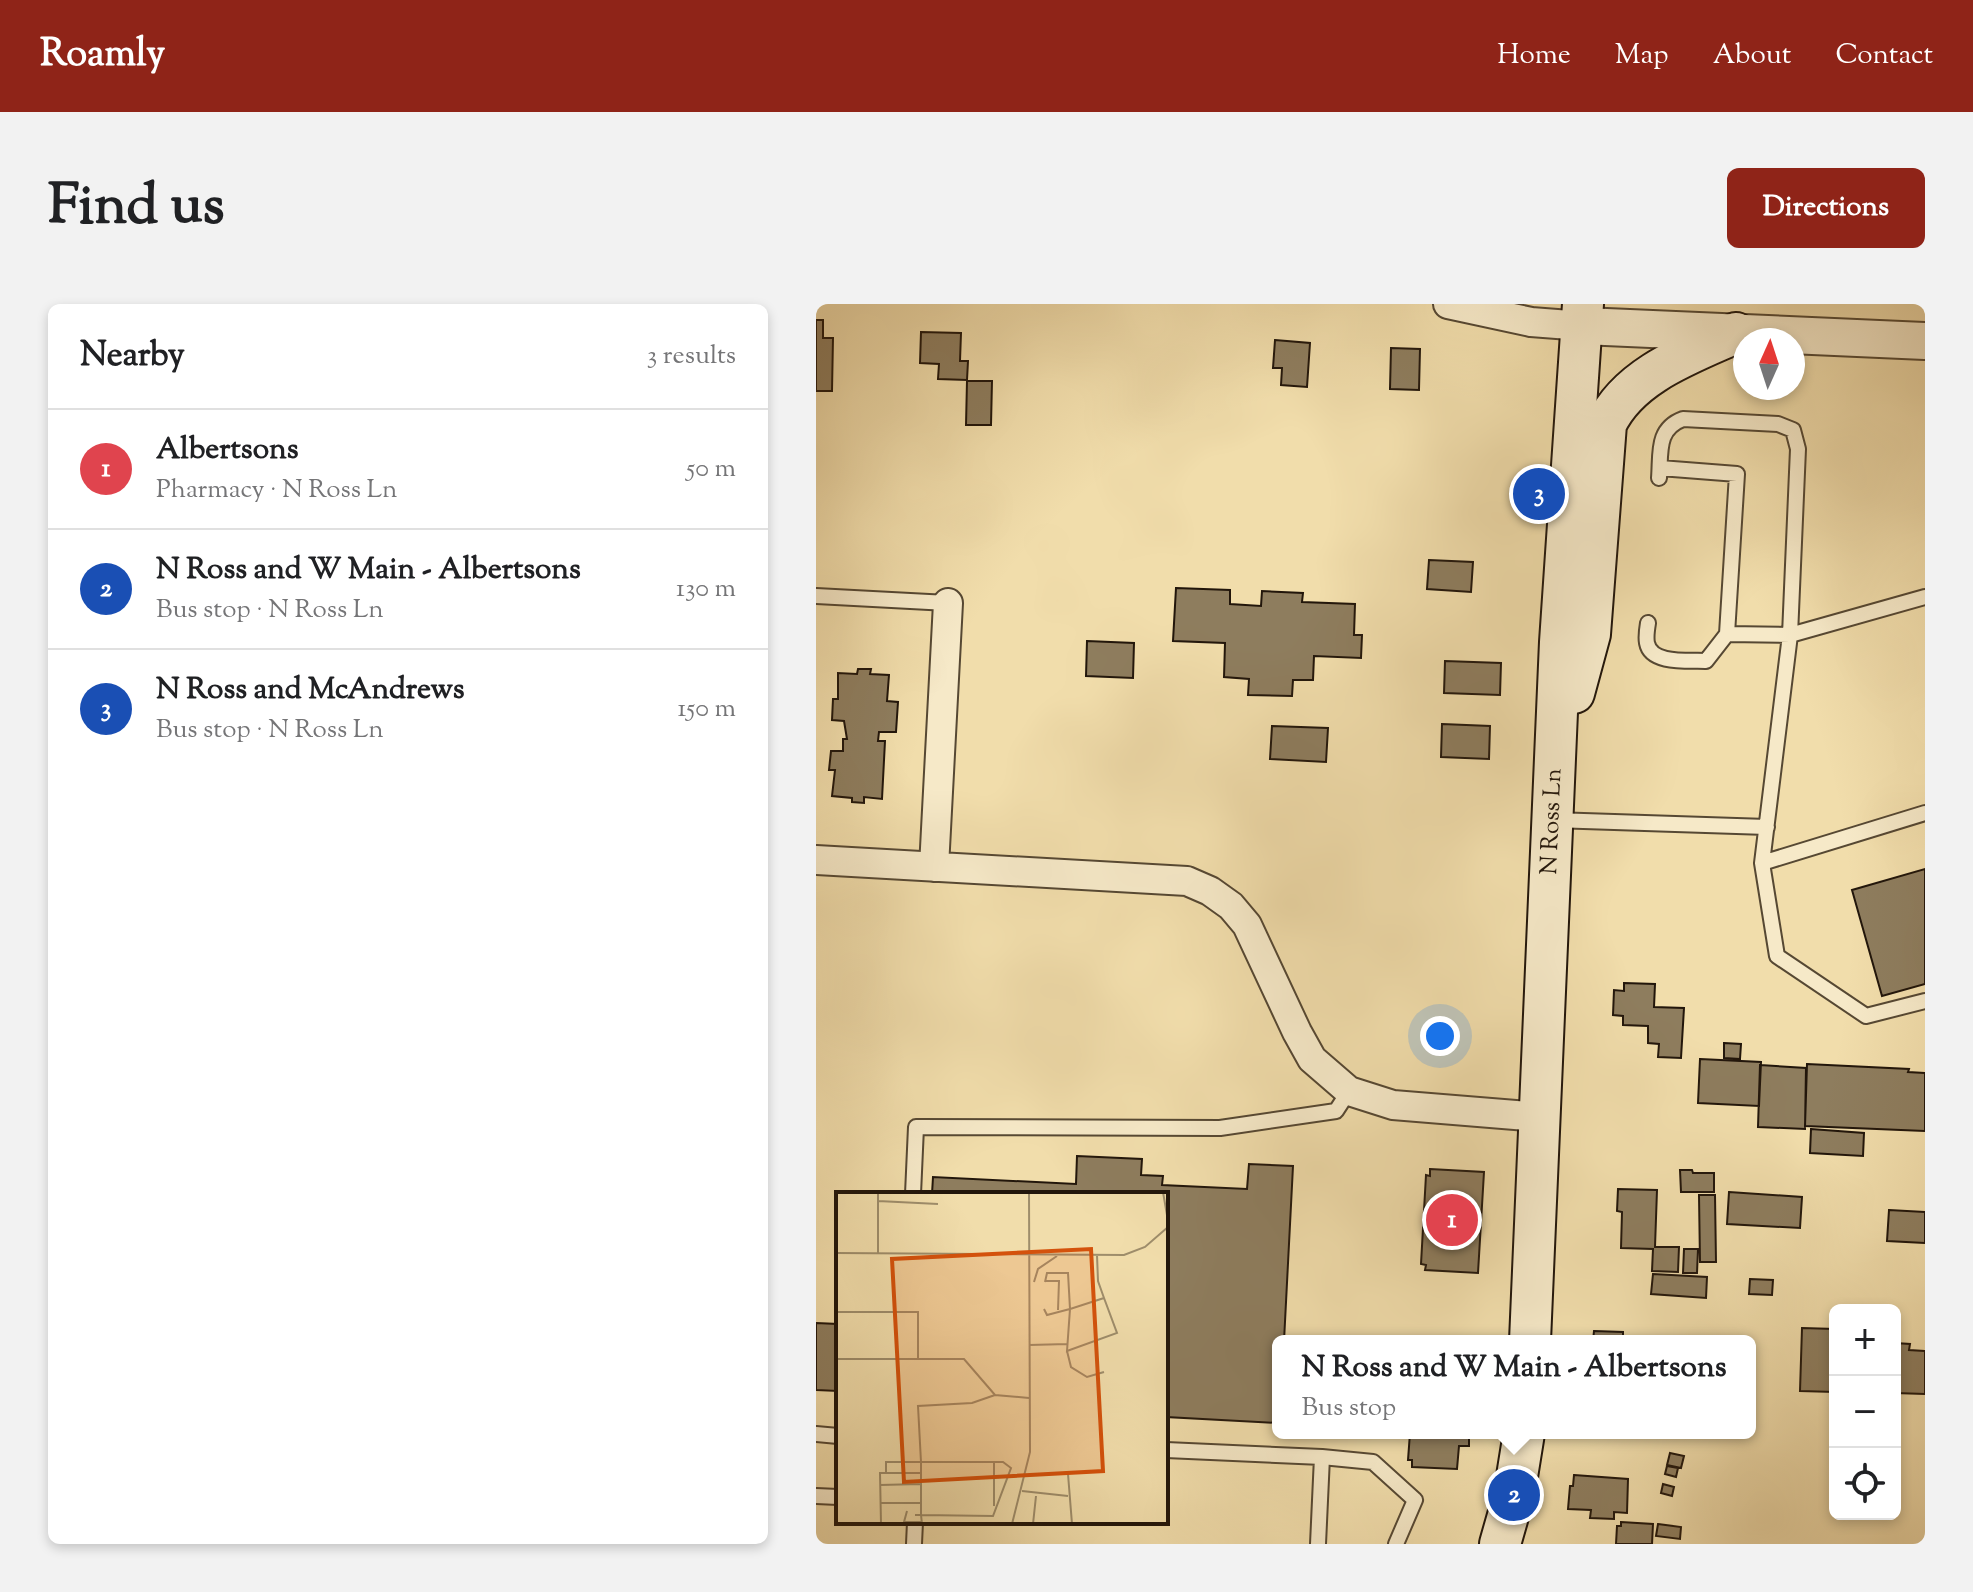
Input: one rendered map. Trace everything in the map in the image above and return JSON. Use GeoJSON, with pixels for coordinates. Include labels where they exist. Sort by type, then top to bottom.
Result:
{"type":"FeatureCollection","features":[{"type":"Feature","properties":{"kind":"main road","name":"N Ross Ln"},"geometry":{"type":"LineString","coordinates":[[1530,1335],[1560,642],[1583,315]]}},
{"type":"Feature","properties":{"kind":"main road"},"geometry":{"type":"LineString","coordinates":[[1555,763],[1590,634],[1606,424],[1611,412],[1647,378],[1670,363],[1733,334]]}},
{"type":"Feature","properties":{"kind":"main road"},"geometry":{"type":"LineString","coordinates":[[1500,1544],[1514,1495],[1523,1439]]}},
{"type":"Feature","properties":{"kind":"street"},"geometry":{"type":"LineString","coordinates":[[1448,304],[1531,322],[1583,315],[1733,333]]}},
{"type":"Feature","properties":{"kind":"street"},"geometry":{"type":"LineString","coordinates":[[1805,336],[1925,341]]}},
{"type":"Feature","properties":{"kind":"street"},"geometry":{"type":"LineString","coordinates":[[934,867],[948,603]]}},
{"type":"Feature","properties":{"kind":"street"},"geometry":{"type":"LineString","coordinates":[[816,860],[1187,881],[1210,891],[1231,906],[1247,925],[1312,1059],[1349,1091],[1393,1105],[1540,1117]]}},
{"type":"Feature","properties":{"kind":"lane"},"geometry":{"type":"LineString","coordinates":[[1648,623],[1647,646],[1653,655],[1663,658],[1706,661],[1727,634],[1737,474],[1659,473],[1663,435],[1671,424],[1683,419],[1778,424],[1793,430],[1798,449],[1790,635],[1762,863],[1777,956],[1866,1016],[1925,1001]]}},
{"type":"Feature","properties":{"kind":"lane"},"geometry":{"type":"LineString","coordinates":[[816,596],[948,603]]}},
{"type":"Feature","properties":{"kind":"lane"},"geometry":{"type":"LineString","coordinates":[[1727,634],[1790,635],[1925,597]]}},
{"type":"Feature","properties":{"kind":"lane"},"geometry":{"type":"LineString","coordinates":[[1762,863],[1925,813]]}},
{"type":"Feature","properties":{"kind":"lane"},"geometry":{"type":"LineString","coordinates":[[1552,820],[1767,827]]}},
{"type":"Feature","properties":{"kind":"lane"},"geometry":{"type":"LineString","coordinates":[[913,1192],[916,1127],[1220,1128],[1336,1111],[1349,1091]]}},
{"type":"Feature","properties":{"kind":"lane"},"geometry":{"type":"LineString","coordinates":[[816,1434],[836,1436]]}},
{"type":"Feature","properties":{"kind":"lane"},"geometry":{"type":"LineString","coordinates":[[1168,1450],[1373,1462],[1415,1500],[1396,1544]]}},
{"type":"Feature","properties":{"kind":"lane"},"geometry":{"type":"LineString","coordinates":[[1318,1544],[1322,1457]]}},
{"type":"Feature","properties":{"kind":"lane"},"geometry":{"type":"LineString","coordinates":[[816,1496],[836,1497]]}},
{"type":"Feature","properties":{"kind":"lane"},"geometry":{"type":"LineString","coordinates":[[914,1544],[915,1524]]}},
{"type":"Feature","properties":{"kind":"building"},"geometry":{"type":"Polygon","coordinates":[[[816,320],[823,320],[823,338],[833,338],[832,391],[816,391],[816,320]]]}},
{"type":"Feature","properties":{"kind":"building"},"geometry":{"type":"Polygon","coordinates":[[[921,332],[961,333],[960,361],[968,361],[967,380],[938,379],[939,364],[920,363],[921,332]]]}},
{"type":"Feature","properties":{"kind":"building"},"geometry":{"type":"Polygon","coordinates":[[[1275,340],[1310,343],[1307,387],[1281,385],[1282,368],[1273,368],[1275,340]]]}},
{"type":"Feature","properties":{"kind":"building"},"geometry":{"type":"Polygon","coordinates":[[[1391,348],[1420,349],[1419,390],[1390,389],[1391,348]]]}},
{"type":"Feature","properties":{"kind":"building"},"geometry":{"type":"Polygon","coordinates":[[[967,381],[992,381],[991,425],[966,425],[967,381]]]}},
{"type":"Feature","properties":{"kind":"building"},"geometry":{"type":"Polygon","coordinates":[[[1429,560],[1473,562],[1471,592],[1427,589],[1429,560]]]}},
{"type":"Feature","properties":{"kind":"building"},"geometry":{"type":"Polygon","coordinates":[[[1176,588],[1230,590],[1230,604],[1261,606],[1262,591],[1303,593],[1302,602],[1355,604],[1354,635],[1362,635],[1361,658],[1314,656],[1313,680],[1293,680],[1292,696],[1248,695],[1249,679],[1224,677],[1225,643],[1173,641],[1176,588]]]}},
{"type":"Feature","properties":{"kind":"building"},"geometry":{"type":"Polygon","coordinates":[[[1087,641],[1134,643],[1133,678],[1086,676],[1087,641]]]}},
{"type":"Feature","properties":{"kind":"building"},"geometry":{"type":"Polygon","coordinates":[[[1445,661],[1501,663],[1500,695],[1444,693],[1445,661]]]}},
{"type":"Feature","properties":{"kind":"building"},"geometry":{"type":"Polygon","coordinates":[[[858,669],[871,669],[870,674],[889,675],[887,701],[898,702],[896,732],[879,732],[878,741],[885,741],[882,799],[864,797],[864,803],[832,796],[835,770],[829,770],[831,751],[843,751],[843,739],[847,739],[844,721],[832,720],[833,699],[838,699],[838,673],[857,674],[858,669]]]}},
{"type":"Feature","properties":{"kind":"building"},"geometry":{"type":"Polygon","coordinates":[[[1442,724],[1490,726],[1489,759],[1441,757],[1442,724]]]}},
{"type":"Feature","properties":{"kind":"building"},"geometry":{"type":"Polygon","coordinates":[[[1272,726],[1328,728],[1326,762],[1270,759],[1272,726]]]}},
{"type":"Feature","properties":{"kind":"building"},"geometry":{"type":"Polygon","coordinates":[[[1925,869],[1925,984],[1882,996],[1852,890],[1925,869]]]}},
{"type":"Feature","properties":{"kind":"building"},"geometry":{"type":"Polygon","coordinates":[[[1624,983],[1655,984],[1654,1007],[1684,1008],[1681,1058],[1658,1057],[1659,1044],[1648,1043],[1648,1026],[1623,1025],[1623,1016],[1613,1015],[1614,990],[1624,991],[1624,983]]]}},
{"type":"Feature","properties":{"kind":"building"},"geometry":{"type":"Polygon","coordinates":[[[1724,1043],[1741,1044],[1740,1059],[1724,1058],[1724,1043]]]}},
{"type":"Feature","properties":{"kind":"building"},"geometry":{"type":"Polygon","coordinates":[[[1700,1059],[1761,1062],[1759,1106],[1698,1103],[1700,1059]]]}},
{"type":"Feature","properties":{"kind":"building"},"geometry":{"type":"Polygon","coordinates":[[[1807,1064],[1909,1069],[1908,1072],[1925,1073],[1925,1131],[1805,1126],[1807,1064]]]}},
{"type":"Feature","properties":{"kind":"building"},"geometry":{"type":"Polygon","coordinates":[[[1760,1065],[1806,1068],[1805,1129],[1758,1127],[1760,1065]]]}},
{"type":"Feature","properties":{"kind":"building"},"geometry":{"type":"Polygon","coordinates":[[[1811,1129],[1864,1133],[1863,1156],[1810,1153],[1811,1129]]]}},
{"type":"Feature","properties":{"kind":"building"},"geometry":{"type":"Polygon","coordinates":[[[1077,1156],[1142,1159],[1141,1175],[1163,1176],[1162,1185],[1247,1189],[1249,1164],[1293,1166],[1284,1335],[1272,1335],[1272,1423],[1168,1417],[1168,1192],[932,1192],[933,1177],[1076,1184],[1077,1156]]]}},
{"type":"Feature","properties":{"kind":"building"},"geometry":{"type":"Polygon","coordinates":[[[1430,1169],[1484,1172],[1478,1273],[1425,1270],[1426,1265],[1421,1264],[1426,1175],[1430,1176],[1430,1169]]]}},
{"type":"Feature","properties":{"kind":"building"},"geometry":{"type":"Polygon","coordinates":[[[1680,1170],[1714,1173],[1714,1192],[1681,1192],[1680,1170]]]}},
{"type":"Feature","properties":{"kind":"building"},"geometry":{"type":"Polygon","coordinates":[[[1618,1189],[1657,1190],[1655,1247],[1679,1247],[1678,1272],[1652,1271],[1653,1249],[1621,1248],[1622,1212],[1617,1211],[1618,1189]]]}},
{"type":"Feature","properties":{"kind":"building"},"geometry":{"type":"Polygon","coordinates":[[[1729,1192],[1802,1197],[1800,1228],[1727,1224],[1729,1192]]]}},
{"type":"Feature","properties":{"kind":"building"},"geometry":{"type":"Polygon","coordinates":[[[1699,1195],[1715,1195],[1716,1262],[1700,1262],[1699,1195]]]}},
{"type":"Feature","properties":{"kind":"building"},"geometry":{"type":"Polygon","coordinates":[[[1889,1210],[1925,1212],[1925,1243],[1887,1241],[1889,1210]]]}},
{"type":"Feature","properties":{"kind":"building"},"geometry":{"type":"Polygon","coordinates":[[[1684,1249],[1698,1249],[1697,1273],[1683,1273],[1684,1249]]]}},
{"type":"Feature","properties":{"kind":"building"},"geometry":{"type":"Polygon","coordinates":[[[1653,1274],[1707,1277],[1706,1298],[1651,1294],[1653,1274]]]}},
{"type":"Feature","properties":{"kind":"building"},"geometry":{"type":"Polygon","coordinates":[[[1750,1279],[1773,1280],[1772,1295],[1749,1294],[1750,1279]]]}},
{"type":"Feature","properties":{"kind":"building"},"geometry":{"type":"Polygon","coordinates":[[[816,1323],[836,1324],[836,1391],[816,1390],[816,1323]]]}},
{"type":"Feature","properties":{"kind":"building"},"geometry":{"type":"Polygon","coordinates":[[[1802,1328],[1829,1329],[1829,1392],[1800,1391],[1802,1328]]]}},
{"type":"Feature","properties":{"kind":"building"},"geometry":{"type":"Polygon","coordinates":[[[1594,1331],[1623,1332],[1623,1335],[1594,1335],[1594,1331]]]}},
{"type":"Feature","properties":{"kind":"building"},"geometry":{"type":"Polygon","coordinates":[[[1901,1343],[1910,1344],[1909,1350],[1925,1351],[1925,1394],[1901,1393],[1901,1343]]]}},
{"type":"Feature","properties":{"kind":"building"},"geometry":{"type":"Polygon","coordinates":[[[1410,1439],[1469,1439],[1469,1446],[1459,1446],[1457,1469],[1412,1467],[1412,1460],[1408,1460],[1410,1439]]]}},
{"type":"Feature","properties":{"kind":"building"},"geometry":{"type":"Polygon","coordinates":[[[1670,1453],[1684,1456],[1681,1468],[1667,1465],[1670,1453]]]}},
{"type":"Feature","properties":{"kind":"building"},"geometry":{"type":"Polygon","coordinates":[[[1667,1466],[1678,1468],[1676,1477],[1665,1474],[1667,1466]]]}},
{"type":"Feature","properties":{"kind":"building"},"geometry":{"type":"Polygon","coordinates":[[[1574,1475],[1628,1479],[1627,1513],[1614,1512],[1614,1519],[1590,1518],[1591,1510],[1568,1509],[1574,1475]]]}},
{"type":"Feature","properties":{"kind":"building"},"geometry":{"type":"Polygon","coordinates":[[[1663,1484],[1674,1487],[1672,1496],[1661,1493],[1663,1484]]]}},
{"type":"Feature","properties":{"kind":"building"},"geometry":{"type":"Polygon","coordinates":[[[1621,1522],[1653,1524],[1652,1544],[1616,1544],[1617,1526],[1621,1526],[1621,1522]]]}},
{"type":"Feature","properties":{"kind":"building"},"geometry":{"type":"Polygon","coordinates":[[[1658,1524],[1681,1527],[1680,1539],[1656,1536],[1658,1524]]]}},
{"type":"Feature","properties":{"kind":"place","name":"N Ross and McAndrews"},"geometry":{"type":"Point","coordinates":[1539,494]}},
{"type":"Feature","properties":{"kind":"place","name":"Albertsons"},"geometry":{"type":"Point","coordinates":[1452,1220]}},
{"type":"Feature","properties":{"kind":"place","name":"N Ross and W Main - Albertsons"},"geometry":{"type":"Point","coordinates":[1514,1495]}}]}
